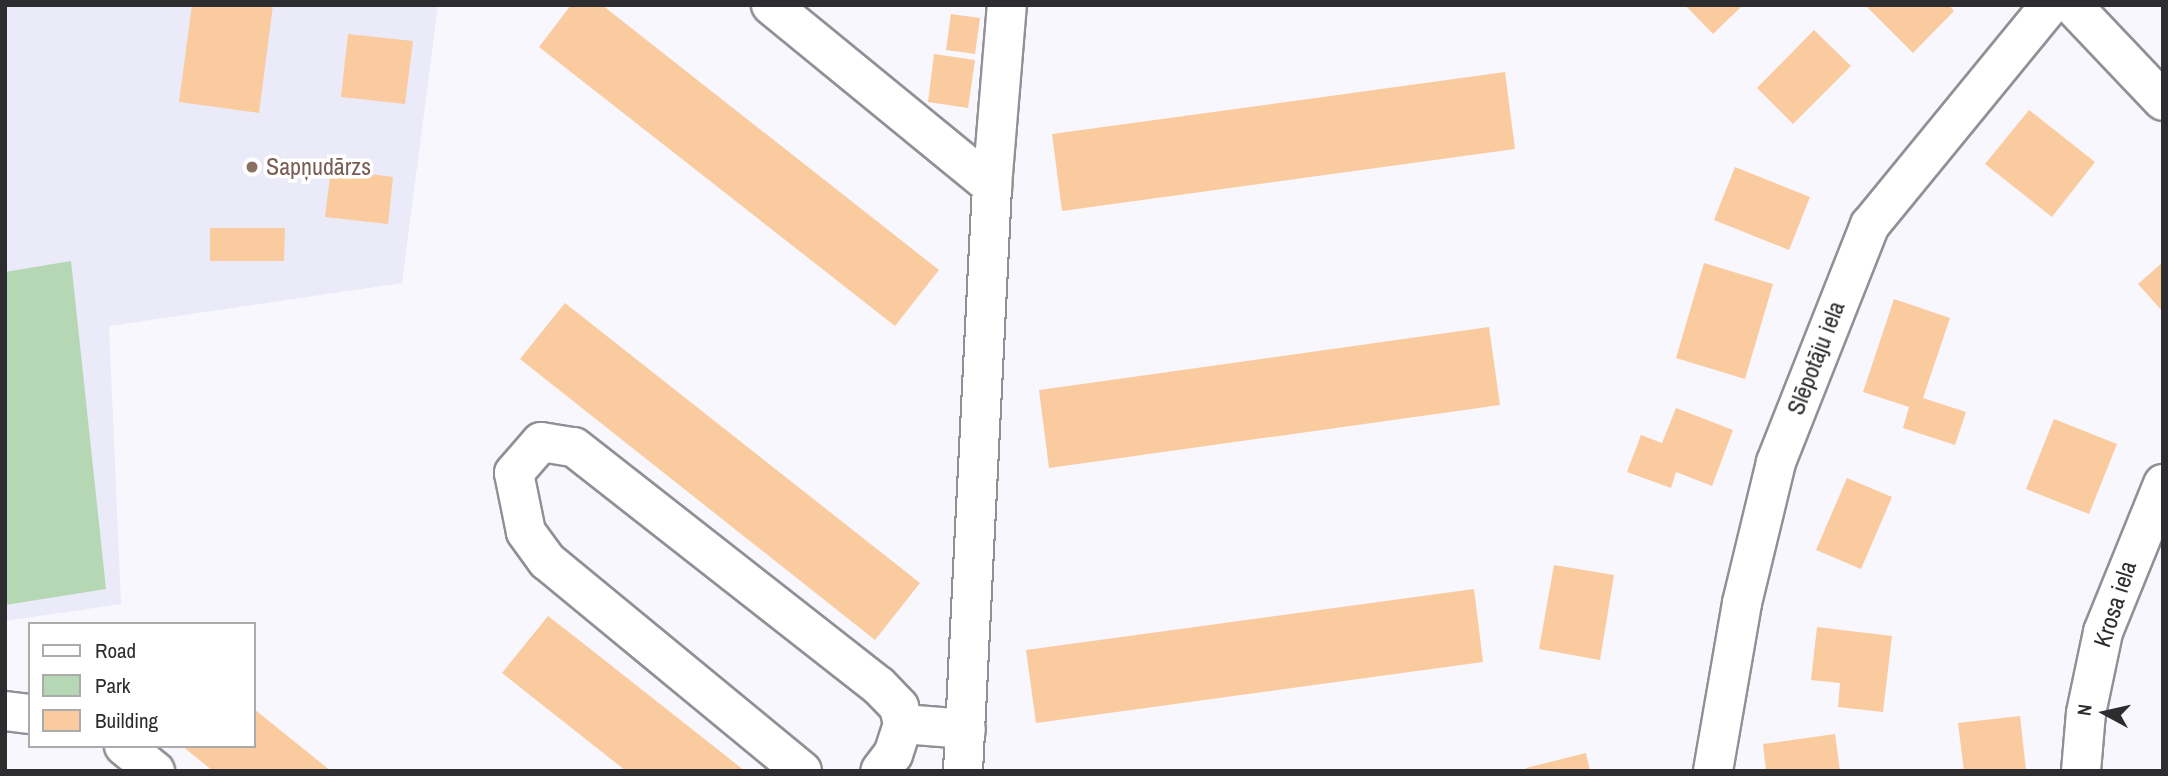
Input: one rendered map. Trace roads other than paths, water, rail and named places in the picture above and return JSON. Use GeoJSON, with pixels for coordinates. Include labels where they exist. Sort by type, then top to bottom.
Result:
{"type":"FeatureCollection","features":[{"type":"Feature","properties":{"kind":"street"},"geometry":{"type":"LineString","coordinates":[[771,5],[992,186]]}},
{"type":"Feature","properties":{"kind":"street"},"geometry":{"type":"LineString","coordinates":[[963,771],[992,186],[1007,5]]}},
{"type":"Feature","properties":{"kind":"street","name":"Slēpotāju iela"},"geometry":{"type":"LineString","coordinates":[[1713,771],[1742,603],[1776,462],[1870,225],[2050,5]]}},
{"type":"Feature","properties":{"kind":"street"},"geometry":{"type":"LineString","coordinates":[[2072,5],[2163,101]]}},
{"type":"Feature","properties":{"kind":"street"},"geometry":{"type":"LineString","coordinates":[[802,771],[547,561],[526,532],[514,473],[541,442],[574,447],[879,686],[899,707],[903,724],[893,754],[880,771]]}},
{"type":"Feature","properties":{"kind":"street","name":"Krosa iela"},"geometry":{"type":"LineString","coordinates":[[2081,771],[2087,713],[2104,632],[2163,484]]}},
{"type":"Feature","properties":{"kind":"street"},"geometry":{"type":"LineString","coordinates":[[5,711],[28,714]]}},
{"type":"Feature","properties":{"kind":"street"},"geometry":{"type":"LineString","coordinates":[[903,724],[966,729]]}},
{"type":"Feature","properties":{"kind":"street"},"geometry":{"type":"LineString","coordinates":[[126,748],[155,771]]}},
{"type":"Feature","properties":{"kind":"place","name":"Sapņudārzs"},"geometry":{"type":"Point","coordinates":[252,167]}}]}
